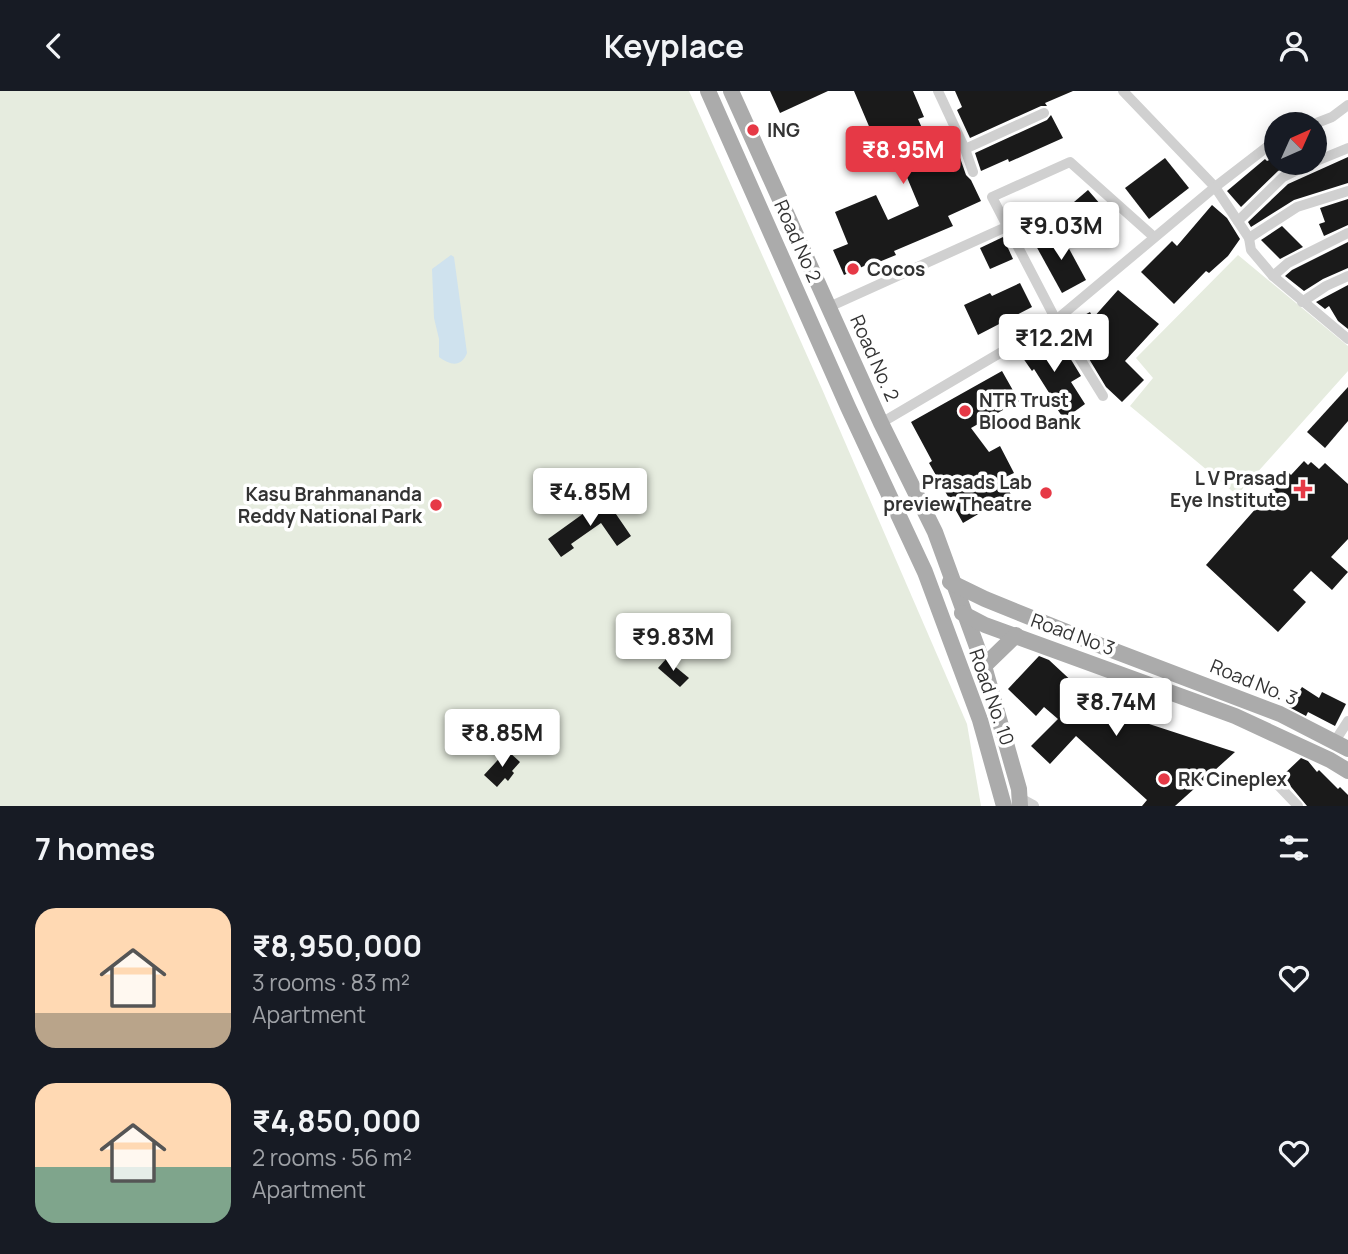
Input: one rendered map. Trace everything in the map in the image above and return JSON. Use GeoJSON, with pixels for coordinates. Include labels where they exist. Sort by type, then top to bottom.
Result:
{"type":"FeatureCollection","features":[{"type":"Feature","properties":{"kind":"main road","name":"Road No 2"},"geometry":{"type":"LineString","coordinates":[[709,91],[925,572]]}},
{"type":"Feature","properties":{"kind":"main road","name":"Road No. 2"},"geometry":{"type":"LineString","coordinates":[[731,91],[881,423],[935,532],[976,642]]}},
{"type":"Feature","properties":{"kind":"main road"},"geometry":{"type":"LineString","coordinates":[[935,532],[964,577],[985,599]]}},
{"type":"Feature","properties":{"kind":"main road","name":"Road No. 3"},"geometry":{"type":"LineString","coordinates":[[925,572],[985,599],[1280,713],[1341,745]]}},
{"type":"Feature","properties":{"kind":"main road"},"geometry":{"type":"LineString","coordinates":[[925,572],[937,602]]}},
{"type":"Feature","properties":{"kind":"main road","name":"Road No 3"},"geometry":{"type":"LineString","coordinates":[[937,602],[1016,635],[1235,716],[1348,771]]}},
{"type":"Feature","properties":{"kind":"main road","name":"Road No. 10"},"geometry":{"type":"LineString","coordinates":[[937,602],[980,720],[1004,806]]}},
{"type":"Feature","properties":{"kind":"main road"},"geometry":{"type":"LineString","coordinates":[[984,666],[1016,635]]}},
{"type":"Feature","properties":{"kind":"main road","name":"Road No. 10"},"geometry":{"type":"LineString","coordinates":[[976,642],[1024,804]]}},
{"type":"Feature","properties":{"kind":"street"},"geometry":{"type":"LineString","coordinates":[[937,91],[973,172]]}},
{"type":"Feature","properties":{"kind":"street"},"geometry":{"type":"LineString","coordinates":[[1123,91],[1215,187],[1249,239],[1251,250],[1273,276],[1348,339]]}},
{"type":"Feature","properties":{"kind":"street"},"geometry":{"type":"LineString","coordinates":[[1327,119],[1348,105]]}},
{"type":"Feature","properties":{"kind":"street"},"geometry":{"type":"LineString","coordinates":[[965,149],[1044,113]]}},
{"type":"Feature","properties":{"kind":"street"},"geometry":{"type":"LineString","coordinates":[[1327,156],[1348,148]]}},
{"type":"Feature","properties":{"kind":"street"},"geometry":{"type":"LineString","coordinates":[[881,423],[1056,320],[1264,149]]}},
{"type":"Feature","properties":{"kind":"street"},"geometry":{"type":"LineString","coordinates":[[1103,396],[1056,320],[992,197],[1070,162],[1154,237]]}},
{"type":"Feature","properties":{"kind":"street"},"geometry":{"type":"LineString","coordinates":[[1238,221],[1287,175]]}},
{"type":"Feature","properties":{"kind":"street"},"geometry":{"type":"LineString","coordinates":[[1249,239],[1297,207],[1348,191]]}},
{"type":"Feature","properties":{"kind":"street"},"geometry":{"type":"LineString","coordinates":[[829,307],[1006,227]]}},
{"type":"Feature","properties":{"kind":"street"},"geometry":{"type":"LineString","coordinates":[[1273,276],[1288,263],[1348,233]]}},
{"type":"Feature","properties":{"kind":"street"},"geometry":{"type":"LineString","coordinates":[[1302,302],[1326,286],[1348,276]]}},
{"type":"Feature","properties":{"kind":"street"},"geometry":{"type":"LineString","coordinates":[[1337,329],[1348,322]]}},
{"type":"Feature","properties":{"kind":"street"},"geometry":{"type":"LineString","coordinates":[[1341,745],[1348,721]]}},
{"type":"Feature","properties":{"kind":"street"},"geometry":{"type":"LineString","coordinates":[[1278,785],[1298,806]]}},
{"type":"Feature","properties":{"kind":"shaded area","name":"Kasu Brahmananda Reddy National Park"},"geometry":{"type":"Polygon","coordinates":[[[0,91],[689,91],[967,724],[981,806],[0,806],[0,91]]]}},
{"type":"Feature","properties":{"kind":"shaded area"},"geometry":{"type":"Polygon","coordinates":[[[1238,255],[1348,346],[1348,371],[1237,495],[1130,406],[1153,378],[1136,358],[1238,255]]]}},
{"type":"Feature","properties":{"kind":"water"},"geometry":{"type":"Polygon","coordinates":[[[451,255],[454,257],[467,353],[462,361],[455,364],[439,357],[432,269],[451,255]]]}},
{"type":"Feature","properties":{"kind":"building"},"geometry":{"type":"Polygon","coordinates":[[[770,91],[828,91],[780,113],[770,91]]]}},
{"type":"Feature","properties":{"kind":"building"},"geometry":{"type":"Polygon","coordinates":[[[854,91],[913,91],[924,117],[918,119],[938,164],[959,155],[966,175],[981,201],[948,216],[953,226],[894,251],[896,255],[844,275],[833,250],[848,244],[835,212],[876,195],[888,220],[919,206],[888,132],[874,138],[854,91]]]}},
{"type":"Feature","properties":{"kind":"building"},"geometry":{"type":"Polygon","coordinates":[[[955,91],[1073,91],[1045,103],[1047,106],[1041,106],[970,138],[957,110],[962,107],[955,91]]]}},
{"type":"Feature","properties":{"kind":"building"},"geometry":{"type":"Polygon","coordinates":[[[1051,115],[1063,138],[1009,162],[1008,159],[981,171],[975,153],[1047,120],[1051,115]]]}},
{"type":"Feature","properties":{"kind":"building"},"geometry":{"type":"Polygon","coordinates":[[[1348,157],[1348,183],[1294,200],[1251,227],[1248,222],[1288,184],[1308,175],[1327,175],[1327,166],[1348,157]]]}},
{"type":"Feature","properties":{"kind":"building"},"geometry":{"type":"Polygon","coordinates":[[[1165,158],[1189,188],[1149,219],[1125,188],[1165,158]]]}},
{"type":"Feature","properties":{"kind":"building"},"geometry":{"type":"Polygon","coordinates":[[[1264,160],[1264,175],[1274,175],[1241,207],[1227,191],[1264,160]]]}},
{"type":"Feature","properties":{"kind":"building"},"geometry":{"type":"Polygon","coordinates":[[[1088,190],[1107,212],[1079,236],[1060,214],[1088,190]]]}},
{"type":"Feature","properties":{"kind":"building"},"geometry":{"type":"Polygon","coordinates":[[[1348,199],[1348,225],[1324,236],[1319,224],[1325,222],[1320,208],[1348,199]]]}},
{"type":"Feature","properties":{"kind":"building"},"geometry":{"type":"Polygon","coordinates":[[[1212,205],[1227,218],[1240,239],[1228,256],[1209,273],[1206,271],[1174,304],[1141,272],[1172,241],[1177,246],[1212,205]]]}},
{"type":"Feature","properties":{"kind":"building"},"geometry":{"type":"Polygon","coordinates":[[[1282,226],[1303,247],[1280,259],[1261,240],[1282,226]]]}},
{"type":"Feature","properties":{"kind":"building"},"geometry":{"type":"Polygon","coordinates":[[[1060,232],[1086,280],[1062,293],[1035,244],[1060,232]]]}},
{"type":"Feature","properties":{"kind":"building"},"geometry":{"type":"Polygon","coordinates":[[[1003,237],[1013,259],[990,269],[980,248],[1003,237]]]}},
{"type":"Feature","properties":{"kind":"building"},"geometry":{"type":"Polygon","coordinates":[[[1348,242],[1348,268],[1304,291],[1285,276],[1292,270],[1348,242]]]}},
{"type":"Feature","properties":{"kind":"building"},"geometry":{"type":"Polygon","coordinates":[[[1020,283],[1032,307],[978,335],[964,305],[1020,283]]]}},
{"type":"Feature","properties":{"kind":"building"},"geometry":{"type":"Polygon","coordinates":[[[1348,285],[1348,329],[1338,321],[1329,306],[1325,309],[1316,302],[1348,285]]]}},
{"type":"Feature","properties":{"kind":"building"},"geometry":{"type":"Polygon","coordinates":[[[1118,290],[1159,324],[1125,361],[1144,380],[1122,402],[1106,387],[1068,324],[1090,312],[1093,318],[1118,290]]]}},
{"type":"Feature","properties":{"kind":"building"},"geometry":{"type":"Polygon","coordinates":[[[1047,334],[1062,356],[1067,353],[1081,376],[1071,382],[1085,404],[1064,419],[1034,369],[1032,371],[1018,351],[1047,334]]]}},
{"type":"Feature","properties":{"kind":"building"},"geometry":{"type":"Polygon","coordinates":[[[1002,371],[1019,401],[971,428],[989,452],[1000,446],[1014,473],[1003,478],[1011,495],[963,523],[929,463],[932,461],[911,422],[1002,371]]]}},
{"type":"Feature","properties":{"kind":"building"},"geometry":{"type":"Polygon","coordinates":[[[1348,387],[1348,421],[1325,448],[1307,432],[1348,387]]]}},
{"type":"Feature","properties":{"kind":"building"},"geometry":{"type":"Polygon","coordinates":[[[1304,461],[1308,465],[1311,462],[1319,469],[1325,463],[1348,484],[1348,539],[1331,557],[1348,572],[1332,590],[1311,571],[1293,590],[1306,602],[1278,632],[1206,565],[1288,472],[1291,475],[1304,461]]]}},
{"type":"Feature","properties":{"kind":"building"},"geometry":{"type":"Polygon","coordinates":[[[605,498],[631,536],[617,546],[601,523],[571,544],[574,548],[561,557],[548,539],[605,498]]]}},
{"type":"Feature","properties":{"kind":"building"},"geometry":{"type":"Polygon","coordinates":[[[1039,656],[1049,660],[1077,686],[1081,681],[1103,700],[1097,707],[1235,752],[1175,806],[1142,806],[1147,800],[1076,736],[1050,764],[1031,746],[1058,719],[1044,707],[1036,716],[1008,689],[1039,656]]]}},
{"type":"Feature","properties":{"kind":"building"},"geometry":{"type":"Polygon","coordinates":[[[666,659],[689,678],[680,687],[658,668],[666,659]]]}},
{"type":"Feature","properties":{"kind":"building"},"geometry":{"type":"Polygon","coordinates":[[[1302,687],[1319,698],[1322,692],[1346,704],[1335,726],[1308,712],[1306,716],[1289,707],[1302,687]]]}},
{"type":"Feature","properties":{"kind":"building"},"geometry":{"type":"Polygon","coordinates":[[[507,750],[520,762],[508,781],[505,778],[497,787],[484,775],[507,750]]]}},
{"type":"Feature","properties":{"kind":"building"},"geometry":{"type":"Polygon","coordinates":[[[1301,758],[1348,795],[1348,806],[1307,806],[1282,776],[1301,758]]]}},
{"type":"Feature","properties":{"kind":"place","name":"ING"},"geometry":{"type":"Point","coordinates":[753,130]}},
{"type":"Feature","properties":{"kind":"place","name":"Cocos"},"geometry":{"type":"Point","coordinates":[853,269]}},
{"type":"Feature","properties":{"kind":"place","name":"NTR Trust Blood Bank"},"geometry":{"type":"Point","coordinates":[965,411]}},
{"type":"Feature","properties":{"kind":"place","name":"L V Prasad Eye Institute"},"geometry":{"type":"Point","coordinates":[1303,489]}},
{"type":"Feature","properties":{"kind":"place","name":"Prasads Lab preview Theatre"},"geometry":{"type":"Point","coordinates":[1046,493]}},
{"type":"Feature","properties":{"kind":"place","name":"Kasu Brahmananda Reddy National Park"},"geometry":{"type":"Point","coordinates":[436,505]}},
{"type":"Feature","properties":{"kind":"place","name":"RK Cineplex"},"geometry":{"type":"Point","coordinates":[1164,779]}}]}
